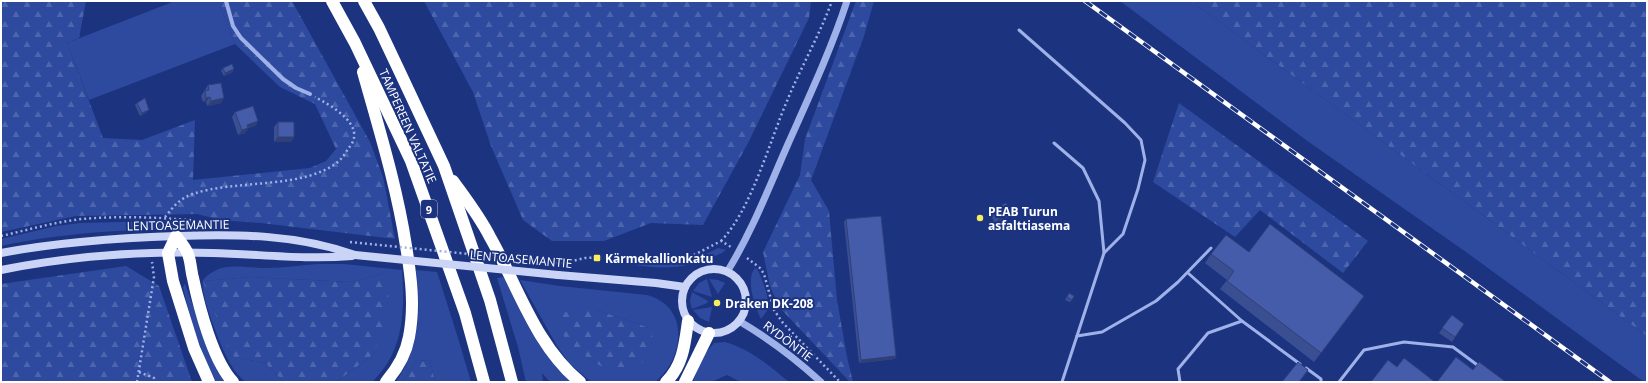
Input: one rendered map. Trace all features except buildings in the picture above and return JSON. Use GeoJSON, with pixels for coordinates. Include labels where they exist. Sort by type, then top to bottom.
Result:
{"type":"FeatureCollection","features":[{"type":"Feature","properties":{"kind":"highway","name":"TAMPEREEN VALTATIE"},"geometry":{"type":"LineString","coordinates":[[332,1],[355,43],[411,161],[465,313],[484,382]]}},
{"type":"Feature","properties":{"kind":"highway","name":"TAMPEREEN VALTATIE"},"geometry":{"type":"LineString","coordinates":[[364,1],[394,60],[444,166],[490,300],[512,382]]}},
{"type":"Feature","properties":{"kind":"highway"},"geometry":{"type":"LineString","coordinates":[[355,43],[393,180],[411,272],[412,308],[409,338],[402,359],[386,382]]}},
{"type":"Feature","properties":{"kind":"highway"},"geometry":{"type":"LineString","coordinates":[[444,166],[490,236],[542,338],[562,365],[580,382]]}},
{"type":"Feature","properties":{"kind":"highway"},"geometry":{"type":"LineString","coordinates":[[209,382],[194,348],[173,281],[168,253],[176,236],[188,253],[201,308],[213,345],[224,372],[233,382]]}},
{"type":"Feature","properties":{"kind":"highway"},"geometry":{"type":"LineString","coordinates":[[666,382],[680,362],[684,351],[688,321]]}},
{"type":"Feature","properties":{"kind":"highway"},"geometry":{"type":"LineString","coordinates":[[686,382],[709,333]]}},
{"type":"Feature","properties":{"kind":"main road","name":"LENTOASEMANTIE"},"geometry":{"type":"LineString","coordinates":[[1,253],[45,245],[91,240],[213,235],[280,237],[320,244],[355,255]]}},
{"type":"Feature","properties":{"kind":"main road","name":"LENTOASEMANTIE"},"geometry":{"type":"LineString","coordinates":[[1,270],[45,262],[93,256],[151,253],[320,257],[355,255],[685,287]]}},
{"type":"Feature","properties":{"kind":"main road"},"geometry":{"type":"LineString","coordinates":[[707,270],[727,272],[734,277],[744,291],[745,308],[740,321],[732,328],[723,332],[709,333],[702,331],[688,321],[682,308],[682,297],[685,287],[691,279],[707,270]]}},
{"type":"Feature","properties":{"kind":"street"},"geometry":{"type":"LineString","coordinates":[[226,1],[233,26],[242,38],[283,79],[296,88],[310,94]]}},
{"type":"Feature","properties":{"kind":"street"},"geometry":{"type":"LineString","coordinates":[[727,272],[739,253],[816,81],[847,1]]}},
{"type":"Feature","properties":{"kind":"street","name":"RYDÖNTIE"},"geometry":{"type":"LineString","coordinates":[[740,321],[806,368],[821,382]]}},
{"type":"Feature","properties":{"kind":"lane"},"geometry":{"type":"LineString","coordinates":[[1019,30],[1125,123],[1141,140],[1145,160],[1138,189],[1122,234],[1104,252]]}},
{"type":"Feature","properties":{"kind":"lane"},"geometry":{"type":"LineString","coordinates":[[1054,143],[1083,168],[1099,201],[1104,252],[1062,382]]}},
{"type":"Feature","properties":{"kind":"lane"},"geometry":{"type":"LineString","coordinates":[[1077,336],[1102,332],[1156,301],[1188,273],[1211,248]]}},
{"type":"Feature","properties":{"kind":"lane"},"geometry":{"type":"LineString","coordinates":[[1188,273],[1242,321],[1321,379],[1321,382]]}},
{"type":"Feature","properties":{"kind":"lane"},"geometry":{"type":"LineString","coordinates":[[1180,382],[1178,369],[1208,333],[1242,321]]}},
{"type":"Feature","properties":{"kind":"lane"},"geometry":{"type":"LineString","coordinates":[[1339,382],[1364,350],[1404,342],[1453,347],[1482,369]]}},
{"type":"Feature","properties":{"kind":"path"},"geometry":{"type":"LineString","coordinates":[[350,242],[555,263],[564,263],[585,258],[611,257],[670,260],[690,257],[720,241],[727,235],[738,217],[751,191],[787,100],[832,1]]}},
{"type":"Feature","properties":{"kind":"path"},"geometry":{"type":"LineString","coordinates":[[165,217],[175,205],[192,194],[216,188],[294,179],[318,172],[340,160],[354,140],[351,126],[339,112],[310,94]]}},
{"type":"Feature","properties":{"kind":"path"},"geometry":{"type":"LineString","coordinates":[[720,241],[760,268],[767,284],[774,310],[782,323],[840,382]]}},
{"type":"Feature","properties":{"kind":"path"},"geometry":{"type":"LineString","coordinates":[[137,382],[154,277],[151,253]]}},
{"type":"Feature","properties":{"kind":"path"},"geometry":{"type":"LineString","coordinates":[[139,372],[154,378],[154,382]]}},
{"type":"Feature","properties":{"kind":"green space"},"geometry":{"type":"Polygon","coordinates":[[[1,1],[86,1],[79,38],[67,43],[103,138],[142,140],[195,120],[193,180],[310,168],[326,161],[336,149],[315,104],[280,87],[235,44],[218,1],[292,1],[370,142],[383,177],[395,239],[261,223],[220,220],[197,214],[76,216],[1,232],[1,1]]]}},
{"type":"Feature","properties":{"kind":"green space"},"geometry":{"type":"Polygon","coordinates":[[[175,1],[218,1],[235,44],[89,100],[67,43],[175,1]]]}},
{"type":"Feature","properties":{"kind":"green space"},"geometry":{"type":"Polygon","coordinates":[[[424,1],[811,1],[809,18],[748,143],[703,225],[651,223],[604,241],[552,241],[523,220],[491,146],[473,92],[424,1]]]}},
{"type":"Feature","properties":{"kind":"green space"},"geometry":{"type":"Polygon","coordinates":[[[856,1],[874,1],[864,36],[811,180],[829,211],[837,300],[853,382],[850,382],[779,307],[770,286],[763,252],[800,175],[805,139],[856,1]]]}},
{"type":"Feature","properties":{"kind":"green space"},"geometry":{"type":"Polygon","coordinates":[[[1120,1],[1191,1],[1647,336],[1647,382],[1644,382],[1466,252],[1306,140],[1120,1]]]}},
{"type":"Feature","properties":{"kind":"green space"},"geometry":{"type":"Polygon","coordinates":[[[1191,1],[1647,1],[1647,336],[1191,1]]]}},
{"type":"Feature","properties":{"kind":"green space"},"geometry":{"type":"Polygon","coordinates":[[[1179,103],[1368,241],[1343,273],[1260,210],[1235,237],[1153,182],[1179,103]]]}},
{"type":"Feature","properties":{"kind":"green space"},"geometry":{"type":"Polygon","coordinates":[[[161,221],[185,222],[210,226],[210,228],[131,230],[79,234],[1,246],[1,239],[56,226],[80,223],[161,221]]]}},
{"type":"Feature","properties":{"kind":"green space"},"geometry":{"type":"Polygon","coordinates":[[[718,248],[726,250],[709,258],[676,267],[654,267],[628,264],[628,261],[664,263],[685,261],[707,254],[718,248]]]}},
{"type":"Feature","properties":{"kind":"green space"},"geometry":{"type":"Polygon","coordinates":[[[318,264],[344,264],[402,270],[402,316],[400,330],[391,358],[372,382],[336,382],[374,354],[386,273],[352,282],[251,277],[204,281],[231,356],[265,363],[284,382],[245,382],[227,358],[208,309],[203,280],[210,274],[225,267],[273,268],[318,264]]]}},
{"type":"Feature","properties":{"kind":"green space"},"geometry":{"type":"Polygon","coordinates":[[[126,266],[159,286],[192,382],[1,382],[1,284],[126,266]]]}},
{"type":"Feature","properties":{"kind":"green space"},"geometry":{"type":"Polygon","coordinates":[[[755,268],[757,269],[763,284],[768,301],[767,310],[761,319],[756,308],[751,286],[752,273],[755,268]]]}},
{"type":"Feature","properties":{"kind":"green space"},"geometry":{"type":"Polygon","coordinates":[[[416,270],[437,272],[471,382],[435,382],[430,360],[416,361],[403,382],[396,382],[410,355],[417,328],[418,285],[416,270]]]}},
{"type":"Feature","properties":{"kind":"green space"},"geometry":{"type":"Polygon","coordinates":[[[386,273],[389,304],[374,354],[336,382],[284,382],[265,363],[231,356],[203,281],[251,277],[352,282],[386,273]]]}},
{"type":"Feature","properties":{"kind":"green space"},"geometry":{"type":"Polygon","coordinates":[[[504,277],[517,305],[541,347],[550,359],[572,382],[550,382],[542,373],[543,382],[526,382],[518,347],[497,278],[504,277]]]}},
{"type":"Feature","properties":{"kind":"green space"},"geometry":{"type":"Polygon","coordinates":[[[707,279],[712,297],[693,291],[699,283],[707,279]]]}},
{"type":"Feature","properties":{"kind":"green space"},"geometry":{"type":"Polygon","coordinates":[[[709,279],[718,280],[725,283],[718,294],[709,279]]]}},
{"type":"Feature","properties":{"kind":"green space"},"geometry":{"type":"Polygon","coordinates":[[[520,280],[560,286],[647,295],[661,301],[671,310],[676,321],[678,334],[677,347],[665,372],[655,382],[590,381],[569,363],[557,346],[520,280]],[[596,310],[568,342],[592,361],[607,368],[648,328],[596,310]]]}},
{"type":"Feature","properties":{"kind":"green space"},"geometry":{"type":"Polygon","coordinates":[[[185,284],[217,371],[225,382],[216,382],[196,336],[183,287],[185,284]]]}},
{"type":"Feature","properties":{"kind":"green space"},"geometry":{"type":"Polygon","coordinates":[[[692,292],[708,301],[707,303],[692,309],[690,301],[692,292]]]}},
{"type":"Feature","properties":{"kind":"green space"},"geometry":{"type":"Polygon","coordinates":[[[712,307],[709,322],[700,318],[693,310],[712,307]]]}},
{"type":"Feature","properties":{"kind":"green space"},"geometry":{"type":"Polygon","coordinates":[[[572,310],[596,310],[639,324],[648,328],[655,342],[649,354],[642,363],[634,369],[615,371],[605,368],[584,355],[569,343],[564,336],[557,322],[561,313],[572,310]]]}},
{"type":"Feature","properties":{"kind":"green space"},"geometry":{"type":"Polygon","coordinates":[[[725,342],[735,345],[752,354],[789,382],[741,382],[727,375],[711,382],[693,382],[702,357],[714,343],[725,342]]]}},
{"type":"Feature","properties":{"kind":"green space"},"geometry":{"type":"Polygon","coordinates":[[[430,360],[435,382],[403,382],[416,361],[430,360]]]}},
{"type":"Feature","properties":{"kind":"railway"},"geometry":{"type":"LineString","coordinates":[[1085,1],[1610,382]]}},
{"type":"Feature","properties":{"kind":"place","name":"PEAB Turun asfalttiasema"},"geometry":{"type":"Point","coordinates":[980,218]}},
{"type":"Feature","properties":{"kind":"place","name":"Kärmekallionkatu"},"geometry":{"type":"Point","coordinates":[597,258]}},
{"type":"Feature","properties":{"kind":"place","name":"Draken DK-208"},"geometry":{"type":"Point","coordinates":[717,303]}}]}
